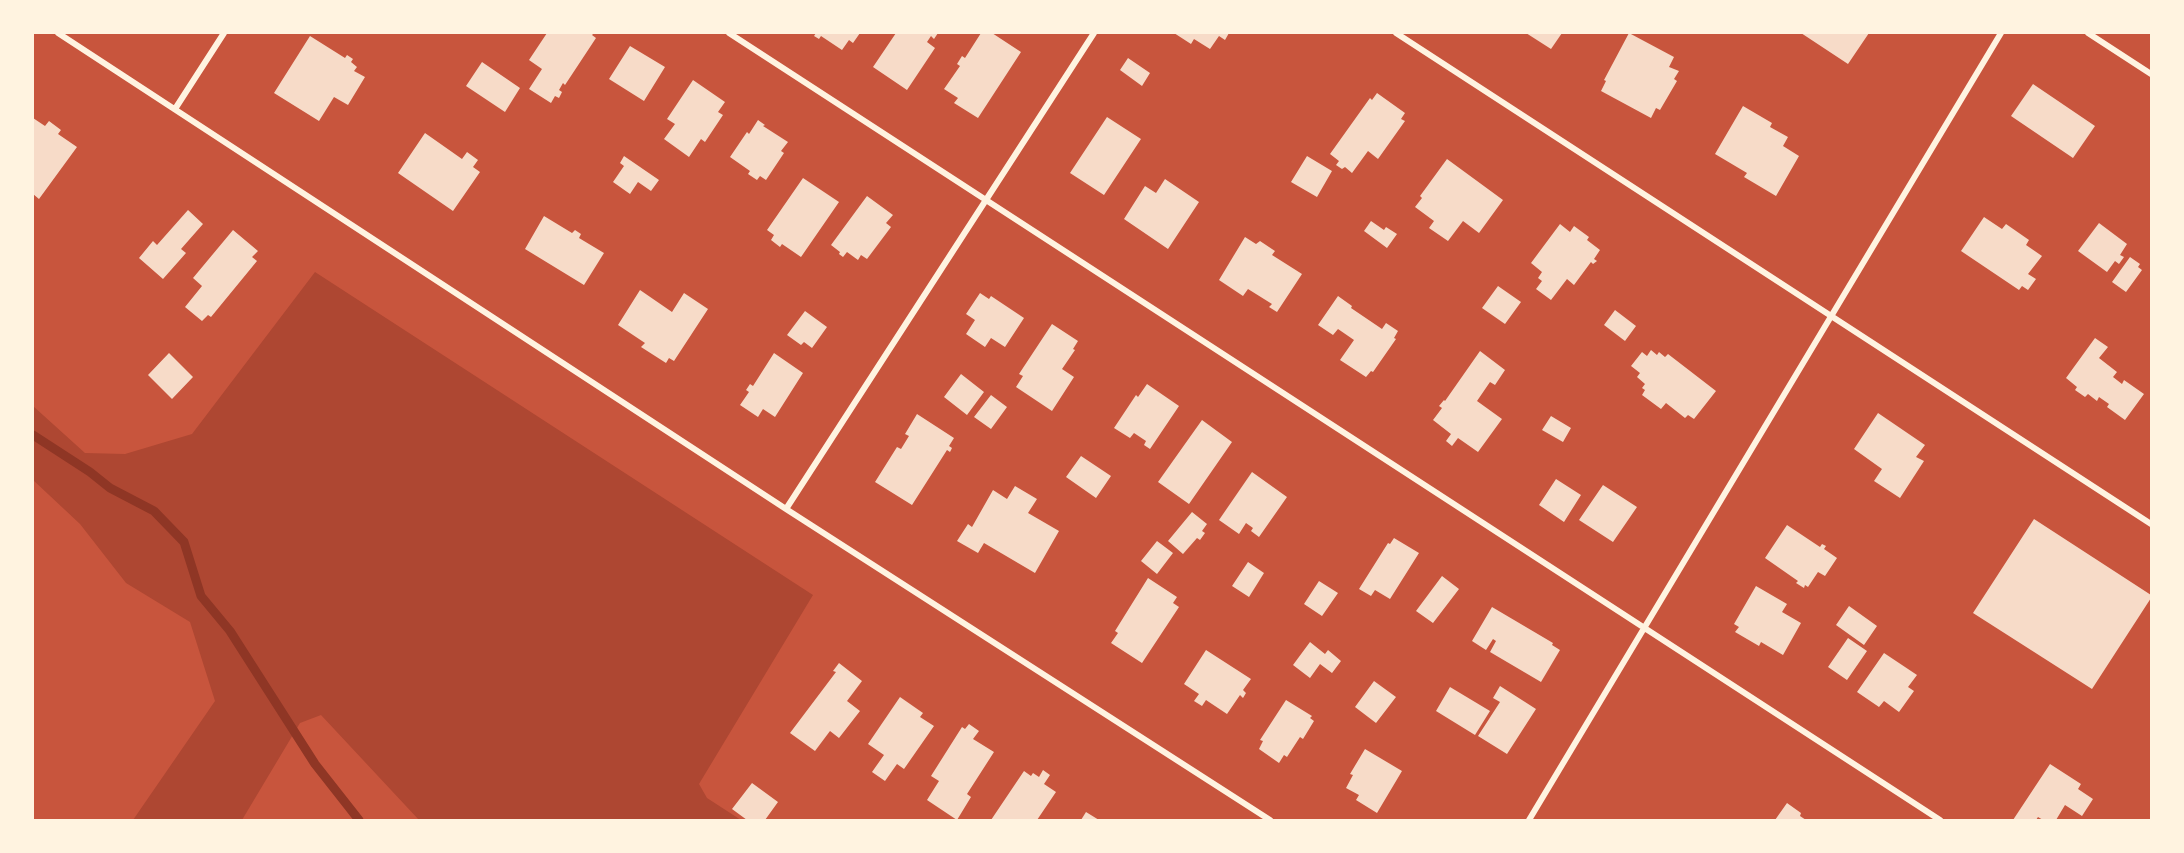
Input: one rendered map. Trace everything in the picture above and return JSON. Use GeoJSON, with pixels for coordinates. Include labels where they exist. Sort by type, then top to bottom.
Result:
{"type":"FeatureCollection","features":[{"type":"Feature","properties":{"kind":"street"},"geometry":{"type":"LineString","coordinates":[[58,33],[786,509],[1270,820]]}},
{"type":"Feature","properties":{"kind":"street"},"geometry":{"type":"LineString","coordinates":[[175,109],[224,33]]}},
{"type":"Feature","properties":{"kind":"street"},"geometry":{"type":"LineString","coordinates":[[729,33],[1940,820]]}},
{"type":"Feature","properties":{"kind":"street"},"geometry":{"type":"LineString","coordinates":[[786,509],[1094,33]]}},
{"type":"Feature","properties":{"kind":"street"},"geometry":{"type":"LineString","coordinates":[[1396,33],[2151,524]]}},
{"type":"Feature","properties":{"kind":"street"},"geometry":{"type":"LineString","coordinates":[[1528,820],[2001,33]]}},
{"type":"Feature","properties":{"kind":"street"},"geometry":{"type":"LineString","coordinates":[[2088,33],[2151,74]]}},
{"type":"Feature","properties":{"kind":"shaded area"},"geometry":{"type":"Polygon","coordinates":[[[315,272],[813,595],[699,784],[707,798],[741,820],[419,820],[321,715],[300,723],[242,820],[133,820],[215,701],[190,622],[126,583],[80,524],[33,480],[33,406],[85,453],[125,454],[192,434],[315,272]]]}},
{"type":"Feature","properties":{"kind":"building"},"geometry":{"type":"Polygon","coordinates":[[[547,33],[594,33],[592,35],[596,38],[565,85],[563,83],[559,90],[562,92],[559,98],[555,96],[551,103],[529,89],[542,69],[529,60],[547,33]]]}},
{"type":"Feature","properties":{"kind":"building"},"geometry":{"type":"Polygon","coordinates":[[[816,33],[860,33],[853,43],[849,40],[842,50],[821,36],[819,39],[814,36],[816,33]]]}},
{"type":"Feature","properties":{"kind":"building"},"geometry":{"type":"Polygon","coordinates":[[[896,33],[938,33],[934,39],[931,36],[927,42],[935,48],[907,90],[873,67],[896,33]]]}},
{"type":"Feature","properties":{"kind":"building"},"geometry":{"type":"Polygon","coordinates":[[[981,33],[992,33],[1021,52],[978,118],[954,103],[958,98],[944,89],[960,66],[957,64],[962,56],[965,58],[981,33]]]}},
{"type":"Feature","properties":{"kind":"building"},"geometry":{"type":"Polygon","coordinates":[[[1174,33],[1229,33],[1225,40],[1219,36],[1210,49],[1194,39],[1191,44],[1174,33]]]}},
{"type":"Feature","properties":{"kind":"building"},"geometry":{"type":"Polygon","coordinates":[[[1526,33],[1562,33],[1551,49],[1526,33]]]}},
{"type":"Feature","properties":{"kind":"building"},"geometry":{"type":"Polygon","coordinates":[[[1629,33],[1674,57],[1669,67],[1679,71],[1674,79],[1677,81],[1660,110],[1656,108],[1651,118],[1601,91],[1606,81],[1604,80],[1629,33]]]}},
{"type":"Feature","properties":{"kind":"building"},"geometry":{"type":"Polygon","coordinates":[[[1801,33],[1869,33],[1848,64],[1801,33]]]}},
{"type":"Feature","properties":{"kind":"building"},"geometry":{"type":"Polygon","coordinates":[[[310,36],[345,58],[347,55],[353,59],[351,62],[357,67],[354,71],[365,77],[348,105],[334,97],[319,121],[274,93],[310,36]]]}},
{"type":"Feature","properties":{"kind":"building"},"geometry":{"type":"Polygon","coordinates":[[[630,46],[665,67],[644,101],[609,79],[630,46]]]}},
{"type":"Feature","properties":{"kind":"building"},"geometry":{"type":"Polygon","coordinates":[[[1128,58],[1150,73],[1142,86],[1120,70],[1128,58]]]}},
{"type":"Feature","properties":{"kind":"building"},"geometry":{"type":"Polygon","coordinates":[[[482,62],[520,88],[505,112],[466,86],[482,62]]]}},
{"type":"Feature","properties":{"kind":"building"},"geometry":{"type":"Polygon","coordinates":[[[693,80],[725,102],[718,112],[723,115],[705,142],[701,139],[689,157],[664,139],[675,124],[667,119],[693,80]]]}},
{"type":"Feature","properties":{"kind":"building"},"geometry":{"type":"Polygon","coordinates":[[[2033,84],[2095,126],[2073,158],[2011,116],[2033,84]]]}},
{"type":"Feature","properties":{"kind":"building"},"geometry":{"type":"Polygon","coordinates":[[[1377,93],[1405,113],[1401,119],[1405,121],[1378,159],[1368,151],[1352,173],[1345,167],[1342,169],[1336,165],[1339,161],[1330,154],[1370,98],[1372,100],[1377,93]]]}},
{"type":"Feature","properties":{"kind":"building"},"geometry":{"type":"Polygon","coordinates":[[[1743,106],[1772,123],[1770,127],[1788,137],[1783,146],[1799,156],[1776,196],[1744,177],[1747,173],[1715,154],[1743,106]]]}},
{"type":"Feature","properties":{"kind":"building"},"geometry":{"type":"Polygon","coordinates":[[[1107,117],[1141,139],[1104,195],[1070,173],[1107,117]]]}},
{"type":"Feature","properties":{"kind":"building"},"geometry":{"type":"Polygon","coordinates":[[[33,118],[45,126],[49,121],[61,130],[58,134],[77,147],[39,199],[33,194],[33,118]]]}},
{"type":"Feature","properties":{"kind":"building"},"geometry":{"type":"Polygon","coordinates":[[[758,120],[765,125],[763,126],[788,142],[781,151],[784,153],[766,180],[760,176],[757,180],[748,174],[750,171],[730,157],[758,120]]]}},
{"type":"Feature","properties":{"kind":"building"},"geometry":{"type":"Polygon","coordinates":[[[425,133],[462,159],[467,152],[478,160],[473,167],[480,172],[453,211],[398,173],[425,133]]]}},
{"type":"Feature","properties":{"kind":"building"},"geometry":{"type":"Polygon","coordinates":[[[624,156],[659,180],[651,191],[638,182],[630,194],[613,182],[624,166],[620,163],[624,156]]]}},
{"type":"Feature","properties":{"kind":"building"},"geometry":{"type":"Polygon","coordinates":[[[1307,156],[1332,171],[1317,197],[1291,182],[1307,156]]]}},
{"type":"Feature","properties":{"kind":"building"},"geometry":{"type":"Polygon","coordinates":[[[1447,159],[1503,200],[1479,233],[1463,221],[1448,241],[1429,228],[1434,221],[1415,207],[1422,198],[1420,196],[1447,159]]]}},
{"type":"Feature","properties":{"kind":"building"},"geometry":{"type":"Polygon","coordinates":[[[803,178],[839,202],[801,257],[782,244],[780,247],[771,240],[774,235],[767,230],[803,178]]]}},
{"type":"Feature","properties":{"kind":"building"},"geometry":{"type":"Polygon","coordinates":[[[1165,179],[1199,202],[1168,249],[1124,219],[1145,186],[1156,193],[1165,179]]]}},
{"type":"Feature","properties":{"kind":"building"},"geometry":{"type":"Polygon","coordinates":[[[867,196],[893,215],[886,223],[891,227],[867,259],[861,255],[858,260],[847,252],[843,257],[831,245],[867,196]]]}},
{"type":"Feature","properties":{"kind":"building"},"geometry":{"type":"Polygon","coordinates":[[[188,210],[203,224],[181,249],[186,253],[163,279],[139,258],[153,241],[157,245],[188,210]]]}},
{"type":"Feature","properties":{"kind":"building"},"geometry":{"type":"Polygon","coordinates":[[[544,216],[572,233],[575,230],[581,234],[579,238],[604,253],[584,285],[525,249],[544,216]]]}},
{"type":"Feature","properties":{"kind":"building"},"geometry":{"type":"Polygon","coordinates":[[[1984,217],[2002,229],[2006,224],[2029,240],[2026,245],[2042,256],[2028,274],[2036,279],[2028,290],[2022,286],[2019,290],[1961,251],[1984,217]]]}},
{"type":"Feature","properties":{"kind":"building"},"geometry":{"type":"Polygon","coordinates":[[[1371,221],[1384,230],[1386,227],[1397,234],[1387,248],[1364,231],[1371,221]]]}},
{"type":"Feature","properties":{"kind":"building"},"geometry":{"type":"Polygon","coordinates":[[[2099,223],[2127,244],[2120,255],[2124,257],[2119,264],[2115,261],[2107,272],[2078,251],[2099,223]]]}},
{"type":"Feature","properties":{"kind":"building"},"geometry":{"type":"Polygon","coordinates":[[[1560,224],[1570,232],[1574,226],[1589,237],[1587,240],[1600,250],[1594,259],[1597,261],[1593,264],[1591,262],[1574,285],[1567,279],[1551,300],[1536,289],[1542,281],[1538,278],[1542,272],[1531,263],[1560,224]]]}},
{"type":"Feature","properties":{"kind":"building"},"geometry":{"type":"Polygon","coordinates":[[[233,230],[258,251],[252,257],[257,261],[211,317],[208,315],[202,321],[185,307],[202,286],[193,278],[233,230]]]}},
{"type":"Feature","properties":{"kind":"building"},"geometry":{"type":"Polygon","coordinates":[[[1245,237],[1256,244],[1260,241],[1275,251],[1272,255],[1302,274],[1277,312],[1269,307],[1272,304],[1248,289],[1243,296],[1219,280],[1245,237]]]}},
{"type":"Feature","properties":{"kind":"building"},"geometry":{"type":"Polygon","coordinates":[[[2130,257],[2140,264],[2138,267],[2142,270],[2126,292],[2112,282],[2130,257]]]}},
{"type":"Feature","properties":{"kind":"building"},"geometry":{"type":"Polygon","coordinates":[[[1498,286],[1521,302],[1505,324],[1482,308],[1498,286]]]}},
{"type":"Feature","properties":{"kind":"building"},"geometry":{"type":"Polygon","coordinates":[[[640,290],[672,312],[684,293],[708,309],[674,361],[669,358],[666,363],[641,347],[645,343],[618,325],[640,290]]]}},
{"type":"Feature","properties":{"kind":"building"},"geometry":{"type":"Polygon","coordinates":[[[980,293],[989,299],[991,296],[1024,318],[1005,347],[991,338],[985,347],[966,334],[975,320],[966,314],[980,293]]]}},
{"type":"Feature","properties":{"kind":"building"},"geometry":{"type":"Polygon","coordinates":[[[1338,296],[1352,306],[1351,308],[1382,329],[1386,323],[1398,331],[1394,338],[1396,339],[1373,372],[1371,371],[1366,377],[1340,360],[1354,340],[1338,329],[1333,335],[1318,325],[1338,296]]]}},
{"type":"Feature","properties":{"kind":"building"},"geometry":{"type":"Polygon","coordinates":[[[1615,310],[1636,326],[1625,341],[1604,325],[1615,310]]]}},
{"type":"Feature","properties":{"kind":"building"},"geometry":{"type":"Polygon","coordinates":[[[805,311],[827,327],[812,348],[804,342],[801,345],[787,335],[805,311]]]}},
{"type":"Feature","properties":{"kind":"building"},"geometry":{"type":"Polygon","coordinates":[[[1052,324],[1078,341],[1073,349],[1075,350],[1062,369],[1074,377],[1052,411],[1016,387],[1023,376],[1019,374],[1052,324]]]}},
{"type":"Feature","properties":{"kind":"building"},"geometry":{"type":"Polygon","coordinates":[[[2095,338],[2108,347],[2099,358],[2117,372],[2113,377],[2122,384],[2124,380],[2144,394],[2125,420],[2107,407],[2109,404],[2099,397],[2097,401],[2088,394],[2085,397],[2075,390],[2077,387],[2066,378],[2095,338]]]}},
{"type":"Feature","properties":{"kind":"building"},"geometry":{"type":"Polygon","coordinates":[[[1651,350],[1665,357],[1668,354],[1716,391],[1694,419],[1688,415],[1685,418],[1666,403],[1661,409],[1642,395],[1645,390],[1642,388],[1645,384],[1637,377],[1640,373],[1631,366],[1642,352],[1647,356],[1651,350]]]}},
{"type":"Feature","properties":{"kind":"building"},"geometry":{"type":"Polygon","coordinates":[[[1480,351],[1505,370],[1495,385],[1490,382],[1477,401],[1502,419],[1478,452],[1458,438],[1452,446],[1446,441],[1451,434],[1433,420],[1442,408],[1439,406],[1445,401],[1480,351]]]}},
{"type":"Feature","properties":{"kind":"building"},"geometry":{"type":"Polygon","coordinates":[[[169,353],[193,377],[172,399],[148,375],[169,353]]]}},
{"type":"Feature","properties":{"kind":"building"},"geometry":{"type":"Polygon","coordinates":[[[774,353],[803,373],[775,417],[763,409],[758,417],[740,405],[749,392],[746,390],[750,384],[753,386],[774,353]]]}},
{"type":"Feature","properties":{"kind":"building"},"geometry":{"type":"Polygon","coordinates":[[[961,374],[984,392],[967,415],[944,397],[961,374]]]}},
{"type":"Feature","properties":{"kind":"building"},"geometry":{"type":"Polygon","coordinates":[[[1147,384],[1179,406],[1150,449],[1144,445],[1146,441],[1134,433],[1130,438],[1114,428],[1136,395],[1138,397],[1147,384]]]}},
{"type":"Feature","properties":{"kind":"building"},"geometry":{"type":"Polygon","coordinates":[[[991,395],[1007,407],[991,429],[974,417],[991,395]]]}},
{"type":"Feature","properties":{"kind":"building"},"geometry":{"type":"Polygon","coordinates":[[[1878,413],[1925,445],[1916,457],[1924,461],[1900,498],[1874,481],[1882,469],[1854,449],[1878,413]]]}},
{"type":"Feature","properties":{"kind":"building"},"geometry":{"type":"Polygon","coordinates":[[[917,414],[954,438],[949,446],[952,448],[950,452],[947,450],[912,505],[875,482],[897,447],[901,449],[909,436],[905,434],[917,414]]]}},
{"type":"Feature","properties":{"kind":"building"},"geometry":{"type":"Polygon","coordinates":[[[1551,416],[1571,428],[1563,442],[1542,430],[1551,416]]]}},
{"type":"Feature","properties":{"kind":"building"},"geometry":{"type":"Polygon","coordinates":[[[1202,420],[1232,442],[1189,504],[1158,482],[1202,420]]]}},
{"type":"Feature","properties":{"kind":"building"},"geometry":{"type":"Polygon","coordinates":[[[1081,456],[1111,476],[1096,498],[1066,477],[1081,456]]]}},
{"type":"Feature","properties":{"kind":"building"},"geometry":{"type":"Polygon","coordinates":[[[1252,472],[1287,497],[1259,537],[1246,523],[1239,534],[1219,520],[1252,472]]]}},
{"type":"Feature","properties":{"kind":"building"},"geometry":{"type":"Polygon","coordinates":[[[1556,479],[1581,495],[1564,522],[1539,505],[1556,479]]]}},
{"type":"Feature","properties":{"kind":"building"},"geometry":{"type":"Polygon","coordinates":[[[1603,485],[1637,507],[1613,542],[1579,520],[1603,485]]]}},
{"type":"Feature","properties":{"kind":"building"},"geometry":{"type":"Polygon","coordinates":[[[1015,486],[1037,499],[1028,513],[1059,531],[1035,573],[984,543],[978,553],[957,541],[968,524],[972,527],[993,490],[1007,499],[1015,486]]]}},
{"type":"Feature","properties":{"kind":"building"},"geometry":{"type":"Polygon","coordinates":[[[1192,512],[1207,524],[1200,540],[1197,538],[1183,554],[1168,541],[1192,512]]]}},
{"type":"Feature","properties":{"kind":"building"},"geometry":{"type":"Polygon","coordinates":[[[2034,519],[2151,595],[2092,689],[1973,613],[2034,519]]]}},
{"type":"Feature","properties":{"kind":"building"},"geometry":{"type":"Polygon","coordinates":[[[1787,525],[1820,547],[1822,544],[1826,546],[1824,549],[1837,558],[1825,576],[1818,572],[1808,587],[1805,585],[1804,588],[1796,583],[1798,581],[1765,558],[1787,525]]]}},
{"type":"Feature","properties":{"kind":"building"},"geometry":{"type":"Polygon","coordinates":[[[1394,538],[1419,553],[1390,599],[1375,590],[1371,596],[1359,589],[1388,543],[1390,544],[1394,538]]]}},
{"type":"Feature","properties":{"kind":"building"},"geometry":{"type":"Polygon","coordinates":[[[1157,541],[1173,553],[1157,574],[1141,561],[1157,541]]]}},
{"type":"Feature","properties":{"kind":"building"},"geometry":{"type":"Polygon","coordinates":[[[1248,562],[1264,573],[1249,597],[1232,586],[1248,562]]]}},
{"type":"Feature","properties":{"kind":"building"},"geometry":{"type":"Polygon","coordinates":[[[1442,576],[1459,589],[1433,623],[1416,611],[1442,576]]]}},
{"type":"Feature","properties":{"kind":"building"},"geometry":{"type":"Polygon","coordinates":[[[1148,578],[1177,597],[1173,603],[1179,607],[1142,663],[1111,643],[1118,633],[1115,631],[1148,578]]]}},
{"type":"Feature","properties":{"kind":"building"},"geometry":{"type":"Polygon","coordinates":[[[1319,581],[1338,593],[1322,616],[1304,604],[1319,581]]]}},
{"type":"Feature","properties":{"kind":"building"},"geometry":{"type":"Polygon","coordinates":[[[1756,586],[1787,604],[1782,612],[1801,623],[1783,655],[1761,642],[1759,646],[1735,632],[1739,627],[1734,624],[1756,586]]]}},
{"type":"Feature","properties":{"kind":"building"},"geometry":{"type":"Polygon","coordinates":[[[1849,606],[1877,626],[1864,645],[1836,625],[1849,606]]]}},
{"type":"Feature","properties":{"kind":"building"},"geometry":{"type":"Polygon","coordinates":[[[1492,607],[1553,643],[1552,645],[1560,650],[1541,682],[1490,652],[1496,641],[1493,639],[1486,650],[1472,641],[1492,607]]]}},
{"type":"Feature","properties":{"kind":"building"},"geometry":{"type":"Polygon","coordinates":[[[1848,638],[1867,651],[1847,680],[1828,667],[1848,638]]]}},
{"type":"Feature","properties":{"kind":"building"},"geometry":{"type":"Polygon","coordinates":[[[1310,642],[1325,654],[1328,650],[1341,661],[1332,673],[1320,664],[1310,678],[1293,665],[1310,642]]]}},
{"type":"Feature","properties":{"kind":"building"},"geometry":{"type":"Polygon","coordinates":[[[1206,650],[1251,679],[1243,690],[1246,693],[1243,698],[1240,695],[1227,714],[1206,700],[1202,706],[1194,701],[1199,694],[1184,684],[1206,650]]]}},
{"type":"Feature","properties":{"kind":"building"},"geometry":{"type":"Polygon","coordinates":[[[1884,653],[1917,675],[1908,687],[1914,691],[1899,712],[1884,701],[1879,707],[1857,692],[1884,653]]]}},
{"type":"Feature","properties":{"kind":"building"},"geometry":{"type":"Polygon","coordinates":[[[839,663],[862,681],[847,701],[860,711],[839,738],[830,731],[815,751],[790,733],[836,672],[833,671],[839,663]]]}},
{"type":"Feature","properties":{"kind":"building"},"geometry":{"type":"Polygon","coordinates":[[[1374,681],[1396,697],[1376,723],[1355,707],[1374,681]]]}},
{"type":"Feature","properties":{"kind":"building"},"geometry":{"type":"Polygon","coordinates":[[[1500,686],[1536,709],[1507,754],[1478,736],[1500,702],[1493,698],[1500,686]]]}},
{"type":"Feature","properties":{"kind":"building"},"geometry":{"type":"Polygon","coordinates":[[[1450,687],[1490,711],[1475,735],[1436,711],[1450,687]]]}},
{"type":"Feature","properties":{"kind":"building"},"geometry":{"type":"Polygon","coordinates":[[[900,697],[923,713],[920,717],[934,726],[904,769],[897,764],[885,781],[872,772],[884,755],[868,744],[900,697]]]}},
{"type":"Feature","properties":{"kind":"building"},"geometry":{"type":"Polygon","coordinates":[[[1286,700],[1312,716],[1310,718],[1314,721],[1303,739],[1300,737],[1287,757],[1284,755],[1279,763],[1259,749],[1263,741],[1260,740],[1286,700]]]}},
{"type":"Feature","properties":{"kind":"building"},"geometry":{"type":"Polygon","coordinates":[[[969,724],[979,731],[973,739],[994,752],[967,794],[971,797],[957,820],[927,800],[939,781],[931,776],[962,727],[965,729],[969,724]]]}},
{"type":"Feature","properties":{"kind":"building"},"geometry":{"type":"Polygon","coordinates":[[[1365,749],[1402,771],[1377,813],[1356,800],[1359,795],[1346,788],[1353,775],[1350,774],[1365,749]]]}},
{"type":"Feature","properties":{"kind":"building"},"geometry":{"type":"Polygon","coordinates":[[[2050,764],[2081,784],[2078,789],[2093,799],[2082,816],[2065,805],[2056,820],[2043,820],[2038,817],[2036,820],[2013,820],[2050,764]]]}},
{"type":"Feature","properties":{"kind":"building"},"geometry":{"type":"Polygon","coordinates":[[[1043,770],[1050,775],[1044,784],[1056,792],[1037,820],[991,820],[1024,771],[1031,776],[1033,773],[1039,777],[1043,770]]]}},
{"type":"Feature","properties":{"kind":"building"},"geometry":{"type":"Polygon","coordinates":[[[752,783],[778,802],[765,820],[747,820],[732,809],[752,783]]]}},
{"type":"Feature","properties":{"kind":"building"},"geometry":{"type":"Polygon","coordinates":[[[1787,803],[1801,813],[1800,816],[1806,820],[1775,820],[1787,803]]]}},
{"type":"Feature","properties":{"kind":"building"},"geometry":{"type":"Polygon","coordinates":[[[1086,812],[1099,820],[1081,820],[1086,812]]]}},
{"type":"Feature","properties":{"kind":"waterway"},"geometry":{"type":"LineString","coordinates":[[33,435],[90,472],[110,488],[154,511],[184,542],[201,596],[230,631],[315,764],[359,820]]}}]}
